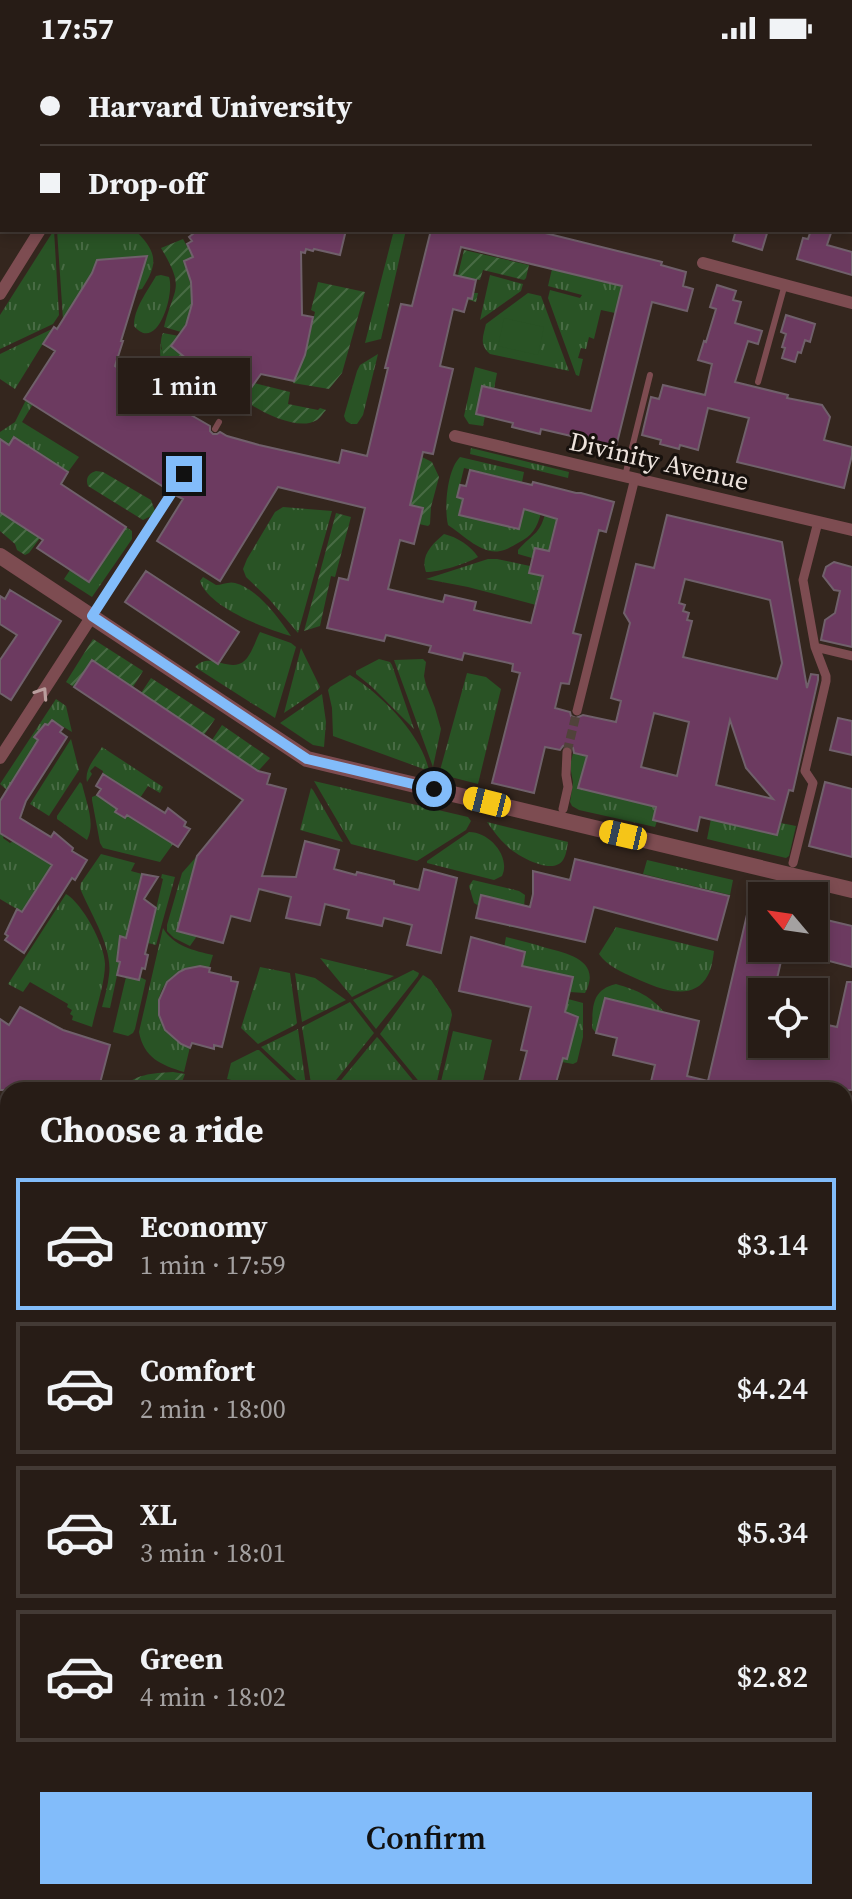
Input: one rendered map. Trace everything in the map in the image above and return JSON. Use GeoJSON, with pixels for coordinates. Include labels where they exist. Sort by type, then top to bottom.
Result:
{"type":"FeatureCollection","features":[{"type":"Feature","properties":{"kind":"street"},"geometry":{"type":"LineString","coordinates":[[0,294],[39,232]]}},
{"type":"Feature","properties":{"kind":"street"},"geometry":{"type":"LineString","coordinates":[[703,263],[852,303]]}},
{"type":"Feature","properties":{"kind":"street","name":"Divinity Avenue"},"geometry":{"type":"LineString","coordinates":[[455,436],[852,530]]}},
{"type":"Feature","properties":{"kind":"street"},"geometry":{"type":"LineString","coordinates":[[577,711],[630,477]]}},
{"type":"Feature","properties":{"kind":"street"},"geometry":{"type":"LineString","coordinates":[[793,863],[813,783],[805,771],[826,681],[815,647],[803,580],[818,522]]}},
{"type":"Feature","properties":{"kind":"street"},"geometry":{"type":"LineString","coordinates":[[0,556],[307,759],[852,890]]}},
{"type":"Feature","properties":{"kind":"street"},"geometry":{"type":"LineString","coordinates":[[0,758],[92,616]]}},
{"type":"Feature","properties":{"kind":"street"},"geometry":{"type":"LineString","coordinates":[[815,647],[852,656]]}},
{"type":"Feature","properties":{"kind":"street"},"geometry":{"type":"LineString","coordinates":[[563,809],[568,787],[567,752]]}},
{"type":"Feature","properties":{"kind":"lane"},"geometry":{"type":"LineString","coordinates":[[758,382],[785,284]]}},
{"type":"Feature","properties":{"kind":"lane"},"geometry":{"type":"LineString","coordinates":[[630,477],[650,375]]}},
{"type":"Feature","properties":{"kind":"lane"},"geometry":{"type":"LineString","coordinates":[[92,616],[184,474]]}},
{"type":"Feature","properties":{"kind":"green space"},"geometry":{"type":"Polygon","coordinates":[[[54,232],[59,315],[53,324],[0,349],[0,315],[54,232]]]}},
{"type":"Feature","properties":{"kind":"green space"},"geometry":{"type":"Polygon","coordinates":[[[57,232],[137,232],[148,245],[153,258],[151,272],[142,289],[137,290],[146,256],[97,260],[63,319],[57,232]]]}},
{"type":"Feature","properties":{"kind":"green space"},"geometry":{"type":"Polygon","coordinates":[[[393,232],[406,232],[381,339],[365,343],[393,232]]]}},
{"type":"Feature","properties":{"kind":"green space"},"geometry":{"type":"Polygon","coordinates":[[[183,239],[193,257],[184,261],[192,297],[181,332],[164,327],[176,281],[161,248],[183,239]]]}},
{"type":"Feature","properties":{"kind":"green space"},"geometry":{"type":"Polygon","coordinates":[[[464,250],[529,265],[526,278],[483,270],[480,280],[467,278],[463,297],[478,293],[476,302],[453,295],[464,250]]]}},
{"type":"Feature","properties":{"kind":"green space"},"geometry":{"type":"Polygon","coordinates":[[[552,269],[622,286],[615,313],[601,310],[594,339],[589,337],[586,349],[581,348],[578,358],[583,359],[579,376],[576,375],[548,298],[550,290],[580,298],[582,295],[548,286],[552,269]]]}},
{"type":"Feature","properties":{"kind":"green space"},"geometry":{"type":"Polygon","coordinates":[[[490,275],[523,284],[521,291],[480,320],[490,275]]]}},
{"type":"Feature","properties":{"kind":"green space"},"geometry":{"type":"Polygon","coordinates":[[[156,276],[169,277],[167,307],[157,327],[150,333],[142,333],[134,326],[136,313],[156,276]]]}},
{"type":"Feature","properties":{"kind":"green space"},"geometry":{"type":"Polygon","coordinates":[[[318,282],[365,292],[342,373],[329,389],[293,383],[305,355],[318,282]]]}},
{"type":"Feature","properties":{"kind":"green space"},"geometry":{"type":"Polygon","coordinates":[[[528,293],[541,296],[569,371],[490,354],[484,347],[486,324],[528,293]]]}},
{"type":"Feature","properties":{"kind":"green space"},"geometry":{"type":"Polygon","coordinates":[[[504,318],[544,327],[538,355],[498,346],[504,318]]]}},
{"type":"Feature","properties":{"kind":"green space"},"geometry":{"type":"Polygon","coordinates":[[[52,329],[15,389],[0,379],[0,354],[52,329]]]}},
{"type":"Feature","properties":{"kind":"green space"},"geometry":{"type":"Polygon","coordinates":[[[163,333],[179,336],[172,346],[215,382],[211,388],[183,377],[175,370],[163,352],[163,333]]]}},
{"type":"Feature","properties":{"kind":"green space"},"geometry":{"type":"Polygon","coordinates":[[[160,341],[161,349],[204,388],[211,388],[234,403],[223,411],[211,411],[174,390],[163,374],[160,341]]]}},
{"type":"Feature","properties":{"kind":"green space"},"geometry":{"type":"Polygon","coordinates":[[[378,354],[363,415],[357,424],[351,424],[344,416],[357,371],[360,365],[378,354]]]}},
{"type":"Feature","properties":{"kind":"green space"},"geometry":{"type":"Polygon","coordinates":[[[475,367],[497,373],[494,389],[482,387],[476,414],[485,416],[483,426],[469,424],[464,416],[475,367]]]}},
{"type":"Feature","properties":{"kind":"green space"},"geometry":{"type":"Polygon","coordinates":[[[254,383],[290,392],[288,404],[326,410],[317,420],[309,423],[278,418],[243,399],[254,383]]]}},
{"type":"Feature","properties":{"kind":"green space"},"geometry":{"type":"Polygon","coordinates":[[[26,400],[33,404],[22,422],[79,457],[68,472],[14,437],[9,445],[0,439],[0,432],[15,422],[26,400]]]}},
{"type":"Feature","properties":{"kind":"green space"},"geometry":{"type":"Polygon","coordinates":[[[471,448],[569,472],[568,478],[470,454],[471,448]]]}},
{"type":"Feature","properties":{"kind":"green space"},"geometry":{"type":"Polygon","coordinates":[[[422,457],[432,462],[439,477],[428,526],[419,524],[423,509],[410,505],[422,457]]]}},
{"type":"Feature","properties":{"kind":"green space"},"geometry":{"type":"Polygon","coordinates":[[[460,457],[524,472],[522,482],[464,468],[457,497],[463,499],[460,515],[519,529],[524,509],[541,513],[536,527],[527,537],[507,549],[486,550],[448,525],[448,490],[452,471],[460,457]]]}},
{"type":"Feature","properties":{"kind":"green space"},"geometry":{"type":"Polygon","coordinates":[[[96,471],[151,500],[155,511],[143,520],[88,486],[88,476],[96,471]]]}},
{"type":"Feature","properties":{"kind":"green space"},"geometry":{"type":"Polygon","coordinates":[[[283,507],[332,511],[298,633],[246,577],[243,569],[275,512],[283,507]]]}},
{"type":"Feature","properties":{"kind":"green space"},"geometry":{"type":"Polygon","coordinates":[[[547,507],[557,519],[549,551],[535,548],[532,558],[518,554],[518,550],[539,528],[547,507]]]}},
{"type":"Feature","properties":{"kind":"green space"},"geometry":{"type":"Polygon","coordinates":[[[0,512],[40,538],[29,553],[25,555],[17,550],[15,544],[0,531],[0,512]]]}},
{"type":"Feature","properties":{"kind":"green space"},"geometry":{"type":"Polygon","coordinates":[[[336,513],[351,517],[335,577],[331,576],[320,626],[304,631],[336,513]]]}},
{"type":"Feature","properties":{"kind":"green space"},"geometry":{"type":"Polygon","coordinates":[[[126,527],[132,531],[132,539],[92,597],[64,579],[70,570],[89,582],[126,527]]]}},
{"type":"Feature","properties":{"kind":"green space"},"geometry":{"type":"Polygon","coordinates":[[[444,534],[463,542],[478,557],[452,567],[426,572],[426,556],[431,546],[444,534]]]}},
{"type":"Feature","properties":{"kind":"green space"},"geometry":{"type":"Polygon","coordinates":[[[488,559],[530,566],[529,573],[543,576],[536,605],[426,579],[488,559]]]}},
{"type":"Feature","properties":{"kind":"green space"},"geometry":{"type":"Polygon","coordinates":[[[203,577],[216,585],[233,583],[252,591],[274,612],[291,636],[253,622],[214,600],[200,581],[203,577]]]}},
{"type":"Feature","properties":{"kind":"green space"},"geometry":{"type":"Polygon","coordinates":[[[260,632],[296,647],[275,718],[195,667],[206,661],[234,665],[243,662],[260,632]]]}},
{"type":"Feature","properties":{"kind":"green space"},"geometry":{"type":"Polygon","coordinates":[[[93,639],[143,671],[133,687],[92,660],[74,687],[66,682],[93,639]]]}},
{"type":"Feature","properties":{"kind":"green space"},"geometry":{"type":"Polygon","coordinates":[[[301,648],[320,687],[284,713],[301,648]]]}},
{"type":"Feature","properties":{"kind":"green space"},"geometry":{"type":"Polygon","coordinates":[[[379,659],[392,665],[414,729],[356,674],[356,671],[379,659]]]}},
{"type":"Feature","properties":{"kind":"green space"},"geometry":{"type":"Polygon","coordinates":[[[423,659],[426,662],[426,685],[441,729],[433,767],[394,660],[423,659]]]}},
{"type":"Feature","properties":{"kind":"green space"},"geometry":{"type":"Polygon","coordinates":[[[467,673],[486,677],[501,689],[478,784],[439,774],[467,673]]]}},
{"type":"Feature","properties":{"kind":"green space"},"geometry":{"type":"Polygon","coordinates":[[[350,675],[387,704],[409,730],[425,757],[429,771],[333,736],[328,690],[350,675]]]}},
{"type":"Feature","properties":{"kind":"green space"},"geometry":{"type":"Polygon","coordinates":[[[151,678],[215,719],[204,735],[141,693],[151,678]]]}},
{"type":"Feature","properties":{"kind":"green space"},"geometry":{"type":"Polygon","coordinates":[[[322,694],[326,722],[324,747],[313,745],[280,723],[322,694]]]}},
{"type":"Feature","properties":{"kind":"green space"},"geometry":{"type":"Polygon","coordinates":[[[56,699],[66,706],[72,732],[52,720],[45,724],[34,737],[38,740],[7,790],[0,784],[56,699]]]}},
{"type":"Feature","properties":{"kind":"green space"},"geometry":{"type":"Polygon","coordinates":[[[222,725],[270,758],[243,788],[240,787],[253,767],[212,740],[222,725]]]}},
{"type":"Feature","properties":{"kind":"green space"},"geometry":{"type":"Polygon","coordinates":[[[71,739],[79,770],[49,816],[30,804],[71,739]]]}},
{"type":"Feature","properties":{"kind":"green space"},"geometry":{"type":"Polygon","coordinates":[[[102,747],[163,787],[160,793],[148,786],[140,798],[95,766],[87,782],[89,768],[102,747]]]}},
{"type":"Feature","properties":{"kind":"green space"},"geometry":{"type":"Polygon","coordinates":[[[573,753],[587,756],[579,788],[656,807],[655,827],[572,806],[570,766],[573,753]]]}},
{"type":"Feature","properties":{"kind":"green space"},"geometry":{"type":"Polygon","coordinates":[[[314,781],[468,817],[471,821],[466,830],[417,861],[351,844],[314,781]]]}},
{"type":"Feature","properties":{"kind":"green space"},"geometry":{"type":"Polygon","coordinates":[[[80,782],[91,827],[87,840],[57,819],[80,782]]]}},
{"type":"Feature","properties":{"kind":"green space"},"geometry":{"type":"Polygon","coordinates":[[[311,788],[313,790],[343,842],[300,830],[311,788]]]}},
{"type":"Feature","properties":{"kind":"green space"},"geometry":{"type":"Polygon","coordinates":[[[97,795],[117,809],[116,813],[124,818],[127,815],[173,844],[160,862],[103,848],[92,800],[97,795]]]}},
{"type":"Feature","properties":{"kind":"green space"},"geometry":{"type":"Polygon","coordinates":[[[711,819],[777,835],[781,823],[796,826],[789,856],[786,858],[707,839],[711,819]]]}},
{"type":"Feature","properties":{"kind":"green space"},"geometry":{"type":"Polygon","coordinates":[[[487,822],[568,842],[564,858],[551,866],[526,859],[504,843],[487,822]]]}},
{"type":"Feature","properties":{"kind":"green space"},"geometry":{"type":"Polygon","coordinates":[[[469,832],[484,836],[497,847],[504,861],[502,876],[494,880],[427,863],[469,832]]]}},
{"type":"Feature","properties":{"kind":"green space"},"geometry":{"type":"Polygon","coordinates":[[[0,833],[10,843],[13,841],[59,869],[22,912],[0,899],[0,833]]]}},
{"type":"Feature","properties":{"kind":"green space"},"geometry":{"type":"Polygon","coordinates":[[[101,854],[135,863],[131,871],[142,874],[126,938],[121,936],[120,962],[110,1008],[102,1007],[109,975],[108,953],[80,888],[101,854]]]}},
{"type":"Feature","properties":{"kind":"green space"},"geometry":{"type":"Polygon","coordinates":[[[197,856],[177,930],[197,936],[190,946],[174,938],[167,931],[167,925],[182,873],[197,856]]]}},
{"type":"Feature","properties":{"kind":"green space"},"geometry":{"type":"Polygon","coordinates":[[[647,860],[733,880],[730,895],[643,874],[647,860]]]}},
{"type":"Feature","properties":{"kind":"green space"},"geometry":{"type":"Polygon","coordinates":[[[162,874],[175,877],[156,945],[148,943],[162,874]]]}},
{"type":"Feature","properties":{"kind":"green space"},"geometry":{"type":"Polygon","coordinates":[[[473,880],[525,895],[523,919],[509,927],[514,903],[479,906],[474,903],[469,886],[473,880]]]}},
{"type":"Feature","properties":{"kind":"green space"},"geometry":{"type":"Polygon","coordinates":[[[66,894],[85,915],[104,956],[104,979],[92,1027],[72,1020],[72,1010],[67,1007],[68,1004],[30,982],[23,992],[8,984],[66,894]]]}},
{"type":"Feature","properties":{"kind":"green space"},"geometry":{"type":"Polygon","coordinates":[[[616,927],[714,951],[708,975],[693,989],[674,991],[620,971],[599,954],[616,927]]]}},
{"type":"Feature","properties":{"kind":"green space"},"geometry":{"type":"Polygon","coordinates":[[[163,928],[178,943],[213,955],[209,968],[190,968],[176,974],[165,984],[159,997],[163,1026],[174,1038],[190,1047],[184,1072],[149,1054],[139,1032],[163,928]]]}},
{"type":"Feature","properties":{"kind":"green space"},"geometry":{"type":"Polygon","coordinates":[[[506,937],[562,952],[579,960],[589,973],[585,993],[570,992],[573,977],[522,966],[524,952],[504,948],[506,937]]]}},
{"type":"Feature","properties":{"kind":"green space"},"geometry":{"type":"Polygon","coordinates":[[[320,958],[394,976],[352,997],[320,958]]]}},
{"type":"Feature","properties":{"kind":"green space"},"geometry":{"type":"Polygon","coordinates":[[[260,967],[290,973],[297,1023],[258,1044],[241,1028],[260,967]]]}},
{"type":"Feature","properties":{"kind":"green space"},"geometry":{"type":"Polygon","coordinates":[[[413,970],[419,973],[418,976],[376,1029],[353,1000],[413,970]]]}},
{"type":"Feature","properties":{"kind":"green space"},"geometry":{"type":"Polygon","coordinates":[[[295,973],[315,978],[346,1000],[302,1022],[295,973]]]}},
{"type":"Feature","properties":{"kind":"green space"},"geometry":{"type":"Polygon","coordinates":[[[423,975],[431,980],[451,1010],[437,1082],[419,1082],[380,1034],[423,975]]]}},
{"type":"Feature","properties":{"kind":"green space"},"geometry":{"type":"Polygon","coordinates":[[[126,977],[146,980],[135,1029],[128,1036],[113,1032],[126,977]]]}},
{"type":"Feature","properties":{"kind":"green space"},"geometry":{"type":"Polygon","coordinates":[[[616,984],[643,994],[665,1013],[605,998],[596,1033],[592,1028],[595,1000],[602,990],[616,984]]]}},
{"type":"Feature","properties":{"kind":"green space"},"geometry":{"type":"Polygon","coordinates":[[[568,999],[583,1003],[583,1037],[577,1062],[573,1064],[562,1062],[562,1058],[567,1059],[578,1017],[565,1012],[568,999]]]}},
{"type":"Feature","properties":{"kind":"green space"},"geometry":{"type":"Polygon","coordinates":[[[350,1002],[374,1033],[334,1082],[311,1082],[302,1027],[350,1002]]]}},
{"type":"Feature","properties":{"kind":"green space"},"geometry":{"type":"Polygon","coordinates":[[[298,1029],[305,1082],[299,1082],[261,1047],[298,1029]]]}},
{"type":"Feature","properties":{"kind":"green space"},"geometry":{"type":"Polygon","coordinates":[[[453,1031],[492,1040],[483,1082],[441,1082],[453,1031]]]}},
{"type":"Feature","properties":{"kind":"green space"},"geometry":{"type":"Polygon","coordinates":[[[377,1037],[414,1082],[340,1082],[377,1037]]]}},
{"type":"Feature","properties":{"kind":"green space"},"geometry":{"type":"Polygon","coordinates":[[[259,1050],[293,1082],[227,1079],[231,1063],[259,1050]]]}},
{"type":"Feature","properties":{"kind":"green space"},"geometry":{"type":"Polygon","coordinates":[[[151,1074],[185,1074],[182,1082],[131,1082],[151,1074]]]}},
{"type":"Feature","properties":{"kind":"building"},"geometry":{"type":"Polygon","coordinates":[[[195,232],[346,232],[340,255],[314,249],[301,252],[302,315],[313,317],[305,355],[294,381],[261,374],[243,399],[223,382],[220,386],[171,346],[186,325],[192,304],[191,282],[184,261],[193,257],[187,244],[192,241],[189,237],[195,232]]]}},
{"type":"Feature","properties":{"kind":"building"},"geometry":{"type":"Polygon","coordinates":[[[430,232],[541,232],[662,262],[661,265],[686,272],[683,286],[693,289],[687,311],[652,302],[615,451],[583,443],[584,439],[541,429],[540,434],[512,427],[513,423],[476,414],[482,386],[591,411],[622,286],[461,247],[454,275],[476,280],[472,299],[468,298],[464,312],[453,309],[440,366],[453,369],[433,454],[423,452],[410,505],[423,508],[414,544],[400,540],[388,589],[443,602],[445,595],[476,602],[474,610],[531,623],[543,576],[529,573],[535,548],[549,551],[557,519],[524,509],[519,529],[459,515],[463,499],[457,497],[460,485],[466,486],[470,470],[614,502],[606,532],[599,530],[573,633],[581,635],[569,684],[561,683],[555,708],[570,712],[576,718],[583,715],[616,722],[621,701],[611,698],[630,623],[624,613],[636,564],[654,568],[667,515],[782,542],[807,688],[811,674],[818,675],[818,680],[793,791],[789,790],[777,835],[700,817],[697,831],[653,820],[656,807],[578,788],[587,756],[574,753],[568,745],[560,750],[545,747],[534,793],[492,783],[520,673],[512,671],[513,664],[464,653],[462,660],[429,652],[431,646],[386,635],[384,641],[327,628],[339,578],[348,580],[365,508],[278,487],[220,581],[157,541],[183,499],[177,496],[189,477],[188,469],[179,470],[167,489],[24,399],[55,351],[43,344],[54,327],[57,329],[97,260],[147,256],[115,366],[193,412],[191,415],[210,426],[213,434],[220,432],[259,445],[339,463],[342,450],[367,456],[401,304],[412,306],[430,232]],[[685,579],[679,603],[685,605],[683,611],[689,613],[687,620],[692,621],[683,657],[777,679],[782,663],[770,600],[685,579]],[[654,713],[641,767],[677,776],[689,722],[654,713]],[[730,720],[716,785],[773,799],[746,768],[730,720]]]}},
{"type":"Feature","properties":{"kind":"building"},"geometry":{"type":"Polygon","coordinates":[[[735,232],[767,232],[762,250],[733,241],[735,232]]]}},
{"type":"Feature","properties":{"kind":"building"},"geometry":{"type":"Polygon","coordinates":[[[810,232],[831,232],[827,245],[852,252],[852,275],[797,259],[803,238],[808,239],[810,232]]]}},
{"type":"Feature","properties":{"kind":"building"},"geometry":{"type":"Polygon","coordinates":[[[717,285],[736,291],[733,300],[741,302],[735,323],[762,331],[758,344],[748,341],[735,382],[822,405],[830,417],[824,440],[852,447],[844,488],[737,462],[749,418],[708,408],[698,450],[660,444],[661,440],[642,435],[651,397],[659,399],[663,385],[705,395],[712,364],[698,360],[716,309],[710,307],[717,285]]]}},
{"type":"Feature","properties":{"kind":"building"},"geometry":{"type":"Polygon","coordinates":[[[786,315],[815,324],[810,342],[805,340],[795,362],[782,358],[786,334],[781,332],[786,315]]]}},
{"type":"Feature","properties":{"kind":"building"},"geometry":{"type":"Polygon","coordinates":[[[14,437],[68,472],[61,484],[126,527],[89,582],[37,548],[43,540],[0,512],[0,439],[9,445],[14,437]]]}},
{"type":"Feature","properties":{"kind":"building"},"geometry":{"type":"Polygon","coordinates":[[[834,562],[852,567],[852,647],[821,640],[825,620],[835,613],[840,591],[834,590],[823,576],[826,567],[834,562]]]}},
{"type":"Feature","properties":{"kind":"building"},"geometry":{"type":"Polygon","coordinates":[[[146,571],[239,632],[218,664],[125,602],[146,571]]]}},
{"type":"Feature","properties":{"kind":"building"},"geometry":{"type":"Polygon","coordinates":[[[10,590],[61,621],[11,700],[0,693],[0,660],[17,635],[0,624],[0,596],[5,599],[10,590]]]}},
{"type":"Feature","properties":{"kind":"building"},"geometry":{"type":"Polygon","coordinates":[[[92,660],[258,771],[270,774],[267,784],[286,789],[262,876],[296,877],[305,841],[339,850],[334,869],[356,875],[357,872],[419,890],[424,869],[457,878],[441,953],[407,945],[412,925],[384,918],[382,926],[347,918],[349,910],[325,904],[320,925],[286,918],[291,897],[259,889],[250,921],[231,916],[223,943],[177,931],[197,856],[243,800],[74,687],[92,660]]]}},
{"type":"Feature","properties":{"kind":"building"},"geometry":{"type":"Polygon","coordinates":[[[838,718],[852,721],[852,755],[830,750],[838,718]]]}},
{"type":"Feature","properties":{"kind":"building"},"geometry":{"type":"Polygon","coordinates":[[[52,720],[63,728],[60,732],[67,737],[26,801],[20,818],[51,837],[54,832],[73,848],[72,851],[87,860],[24,953],[5,940],[8,936],[5,934],[17,909],[22,912],[52,865],[0,833],[0,801],[38,740],[34,737],[52,720]]]}},
{"type":"Feature","properties":{"kind":"building"},"geometry":{"type":"Polygon","coordinates":[[[103,774],[165,813],[168,808],[186,822],[184,826],[190,829],[178,847],[127,815],[125,818],[115,812],[117,809],[97,795],[101,789],[96,786],[103,774]]]}},
{"type":"Feature","properties":{"kind":"building"},"geometry":{"type":"Polygon","coordinates":[[[825,782],[852,789],[852,857],[809,846],[825,782]]]}},
{"type":"Feature","properties":{"kind":"building"},"geometry":{"type":"Polygon","coordinates":[[[575,859],[729,896],[717,940],[594,907],[585,942],[476,918],[481,895],[530,907],[533,871],[570,880],[575,859]]]}},
{"type":"Feature","properties":{"kind":"building"},"geometry":{"type":"Polygon","coordinates":[[[142,874],[158,877],[144,899],[156,908],[145,954],[148,955],[145,969],[142,968],[139,980],[117,975],[120,962],[117,961],[120,936],[126,938],[142,874]]]}},
{"type":"Feature","properties":{"kind":"building"},"geometry":{"type":"Polygon","coordinates":[[[748,911],[748,962],[781,962],[777,978],[748,978],[748,1058],[828,1058],[828,1025],[837,1027],[847,982],[852,982],[852,1082],[651,1082],[655,1065],[613,1055],[617,1038],[596,1033],[605,998],[699,1021],[687,1076],[708,1081],[748,911]]]}},
{"type":"Feature","properties":{"kind":"building"},"geometry":{"type":"Polygon","coordinates":[[[828,920],[852,926],[852,967],[828,961],[828,920]]]}},
{"type":"Feature","properties":{"kind":"building"},"geometry":{"type":"Polygon","coordinates":[[[471,937],[525,952],[522,966],[573,977],[565,1012],[578,1017],[567,1059],[563,1058],[556,1082],[519,1082],[527,1051],[521,1050],[531,1007],[459,991],[471,937]]]}},
{"type":"Feature","properties":{"kind":"building"},"geometry":{"type":"Polygon","coordinates":[[[200,966],[238,982],[222,1047],[214,1045],[214,1049],[192,1043],[190,1048],[181,1044],[165,1030],[159,1015],[159,1000],[167,982],[185,969],[200,966]]]}},
{"type":"Feature","properties":{"kind":"building"},"geometry":{"type":"Polygon","coordinates":[[[20,1007],[63,1030],[110,1045],[100,1082],[0,1082],[0,1019],[9,1025],[20,1007]]]}},
{"type":"Feature","properties":{"kind":"tunnel"},"geometry":{"type":"LineString","coordinates":[[567,752],[577,711]]}},
{"type":"Feature","properties":{"kind":"route"},"geometry":{"type":"LineString","coordinates":[[184,474],[92,616],[307,759],[434,789]]}}]}
